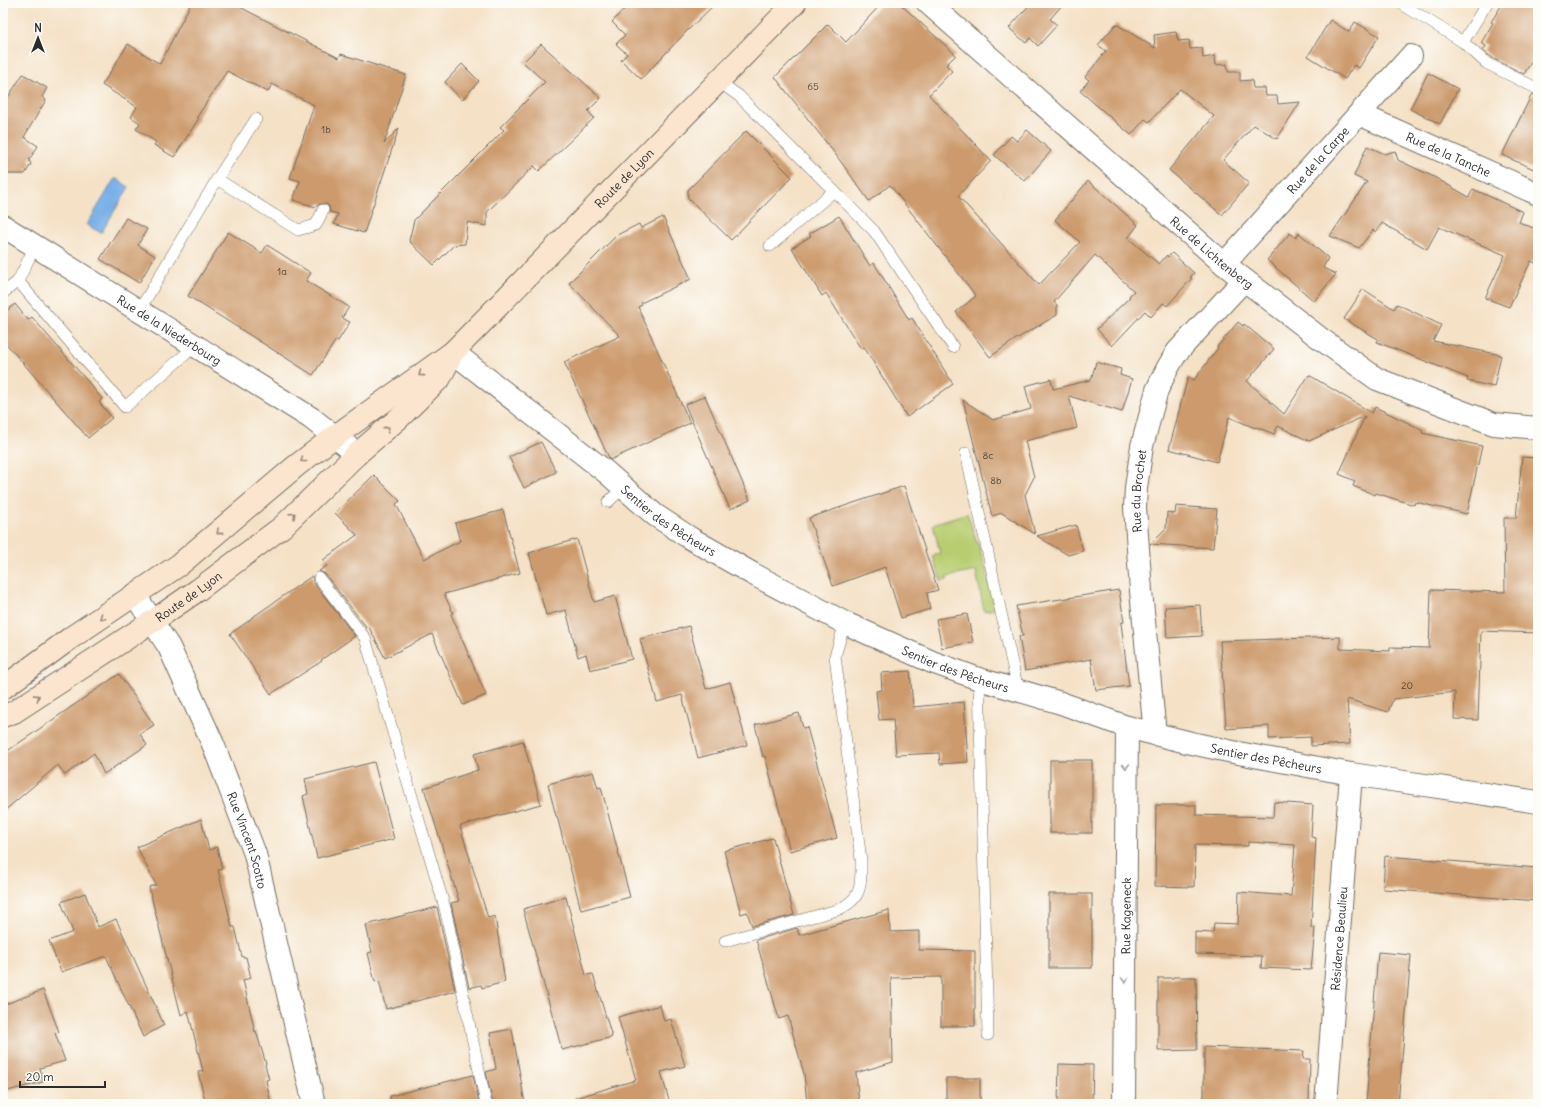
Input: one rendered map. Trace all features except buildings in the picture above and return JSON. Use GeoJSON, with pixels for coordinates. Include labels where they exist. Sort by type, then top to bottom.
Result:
{"type":"FeatureCollection","features":[{"type":"Feature","properties":{"kind":"main road","name":"Route de Lyon"},"geometry":{"type":"LineString","coordinates":[[3,688],[72,637],[188,559],[248,506],[334,436],[452,352],[795,3]]}},
{"type":"Feature","properties":{"kind":"main road","name":"Route de Lyon"},"geometry":{"type":"LineString","coordinates":[[3,716],[14,712],[153,621],[198,590],[282,527],[357,454],[399,418],[440,378],[452,352]]}},
{"type":"Feature","properties":{"kind":"street","name":"Rue de Lichtenberg"},"geometry":{"type":"LineString","coordinates":[[928,3],[1224,264],[1321,339],[1377,379],[1494,424],[1538,428]]}},
{"type":"Feature","properties":{"kind":"street","name":"Rue de la Carpe"},"geometry":{"type":"LineString","coordinates":[[1224,264],[1411,56]]}},
{"type":"Feature","properties":{"kind":"street","name":"Rue de la Tanche"},"geometry":{"type":"LineString","coordinates":[[1359,114],[1538,194]]}},
{"type":"Feature","properties":{"kind":"street","name":"Rue de la Niederbourg"},"geometry":{"type":"LineString","coordinates":[[3,226],[311,418],[334,436]]}},
{"type":"Feature","properties":{"kind":"street","name":"Rue du Brochet"},"geometry":{"type":"LineString","coordinates":[[1155,734],[1140,584],[1135,507],[1142,446],[1157,390],[1177,352],[1244,280]]}},
{"type":"Feature","properties":{"kind":"street","name":"Sentier des Pêcheurs"},"geometry":{"type":"LineString","coordinates":[[452,352],[606,472],[616,495],[655,515],[690,538],[753,574],[845,623],[932,662],[979,679],[1018,690],[1127,727],[1155,734],[1233,752],[1351,774],[1538,802]]}},
{"type":"Feature","properties":{"kind":"street"},"geometry":{"type":"LineString","coordinates":[[334,436],[357,454]]}},
{"type":"Feature","properties":{"kind":"street","name":"Rue Vincent Scotto"},"geometry":{"type":"LineString","coordinates":[[135,595],[169,647],[213,744],[255,854],[314,1104]]}},
{"type":"Feature","properties":{"kind":"street","name":"Rue Kageneck"},"geometry":{"type":"LineString","coordinates":[[1124,1104],[1127,727]]}},
{"type":"Feature","properties":{"kind":"street","name":"Résidence Beaulieu"},"geometry":{"type":"LineString","coordinates":[[1326,1104],[1351,774]]}},
{"type":"Feature","properties":{"kind":"lane"},"geometry":{"type":"LineString","coordinates":[[1400,3],[1463,42],[1486,62],[1538,89]]}},
{"type":"Feature","properties":{"kind":"lane"},"geometry":{"type":"LineString","coordinates":[[1463,42],[1486,3]]}},
{"type":"Feature","properties":{"kind":"lane"},"geometry":{"type":"LineString","coordinates":[[718,81],[739,96],[874,231],[953,347]]}},
{"type":"Feature","properties":{"kind":"lane"},"geometry":{"type":"LineString","coordinates":[[139,311],[217,179],[256,119]]}},
{"type":"Feature","properties":{"kind":"lane"},"geometry":{"type":"LineString","coordinates":[[217,179],[298,230],[316,225],[323,210]]}},
{"type":"Feature","properties":{"kind":"lane"},"geometry":{"type":"LineString","coordinates":[[770,246],[834,191]]}},
{"type":"Feature","properties":{"kind":"lane"},"geometry":{"type":"LineString","coordinates":[[3,293],[18,281],[35,246]]}},
{"type":"Feature","properties":{"kind":"lane"},"geometry":{"type":"LineString","coordinates":[[18,281],[125,407],[195,346]]}},
{"type":"Feature","properties":{"kind":"lane"},"geometry":{"type":"LineString","coordinates":[[966,453],[1018,690]]}},
{"type":"Feature","properties":{"kind":"lane"},"geometry":{"type":"LineString","coordinates":[[319,578],[365,638],[445,908],[486,1104]]}},
{"type":"Feature","properties":{"kind":"lane"},"geometry":{"type":"LineString","coordinates":[[725,941],[838,910],[854,901],[858,894],[861,860],[835,656],[845,623]]}},
{"type":"Feature","properties":{"kind":"lane"},"geometry":{"type":"LineString","coordinates":[[979,679],[988,1035]]}},
{"type":"Feature","properties":{"kind":"green space"},"geometry":{"type":"Polygon","coordinates":[[[967,513],[986,568],[995,609],[984,611],[976,571],[947,577],[947,580],[941,581],[933,556],[940,553],[933,524],[967,513]]]}},
{"type":"Feature","properties":{"kind":"water"},"geometry":{"type":"Polygon","coordinates":[[[115,178],[129,187],[101,233],[87,225],[115,178]]]}}]}
